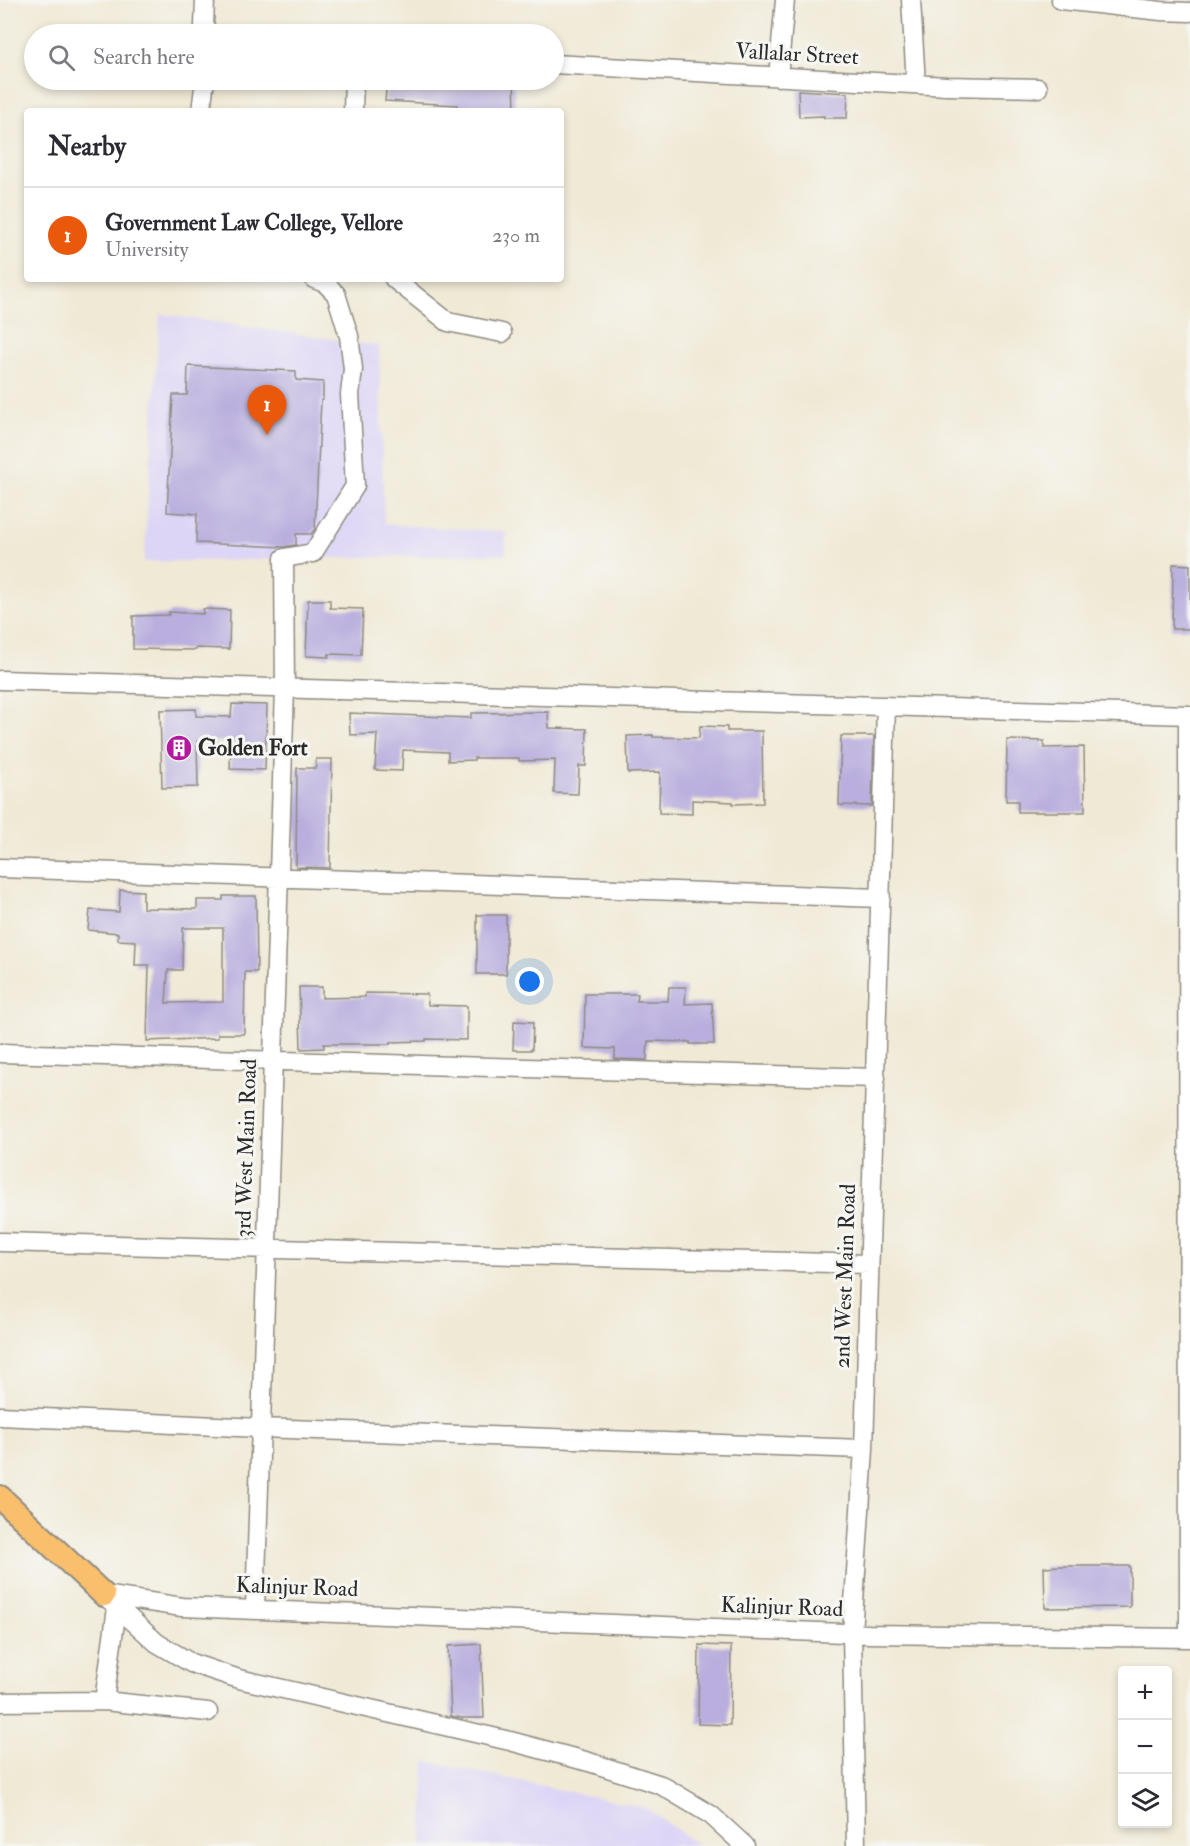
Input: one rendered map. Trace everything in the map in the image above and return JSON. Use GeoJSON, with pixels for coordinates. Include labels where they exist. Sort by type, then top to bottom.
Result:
{"type":"FeatureCollection","features":[{"type":"Feature","properties":{"kind":"main road"},"geometry":{"type":"LineString","coordinates":[[0,1497],[110,1602]]}},
{"type":"Feature","properties":{"kind":"street"},"geometry":{"type":"LineString","coordinates":[[204,24],[206,0]]}},
{"type":"Feature","properties":{"kind":"street"},"geometry":{"type":"LineString","coordinates":[[778,77],[785,0]]}},
{"type":"Feature","properties":{"kind":"street"},"geometry":{"type":"LineString","coordinates":[[910,0],[916,84]]}},
{"type":"Feature","properties":{"kind":"street"},"geometry":{"type":"LineString","coordinates":[[1061,0],[1190,12]]}},
{"type":"Feature","properties":{"kind":"street","name":"Vallalar Street"},"geometry":{"type":"LineString","coordinates":[[564,65],[916,84],[1038,88]]}},
{"type":"Feature","properties":{"kind":"street"},"geometry":{"type":"LineString","coordinates":[[201,108],[204,90]]}},
{"type":"Feature","properties":{"kind":"street"},"geometry":{"type":"LineString","coordinates":[[353,108],[354,90]]}},
{"type":"Feature","properties":{"kind":"street"},"geometry":{"type":"LineString","coordinates":[[398,282],[448,322],[502,333]]}},
{"type":"Feature","properties":{"kind":"street","name":"3rd West Main Road"},"geometry":{"type":"LineString","coordinates":[[255,1609],[285,689],[284,558],[313,553],[355,486],[350,394],[353,369],[350,336],[339,286]]}},
{"type":"Feature","properties":{"kind":"street"},"geometry":{"type":"LineString","coordinates":[[0,680],[1189,715],[1190,1638]]}},
{"type":"Feature","properties":{"kind":"street","name":"2nd West Main Road"},"geometry":{"type":"LineString","coordinates":[[856,1846],[852,1634],[864,1449],[886,706]]}},
{"type":"Feature","properties":{"kind":"street"},"geometry":{"type":"LineString","coordinates":[[0,868],[881,898]]}},
{"type":"Feature","properties":{"kind":"street"},"geometry":{"type":"LineString","coordinates":[[0,1053],[876,1078]]}},
{"type":"Feature","properties":{"kind":"street"},"geometry":{"type":"LineString","coordinates":[[0,1242],[869,1264]]}},
{"type":"Feature","properties":{"kind":"street"},"geometry":{"type":"LineString","coordinates":[[0,1416],[260,1428],[864,1449]]}},
{"type":"Feature","properties":{"kind":"street"},"geometry":{"type":"LineString","coordinates":[[104,1701],[110,1602]]}},
{"type":"Feature","properties":{"kind":"street"},"geometry":{"type":"LineString","coordinates":[[110,1602],[157,1643],[190,1663],[239,1679],[510,1741],[589,1762],[661,1785],[711,1815],[746,1846]]}},
{"type":"Feature","properties":{"kind":"street","name":"Kalinjur Road"},"geometry":{"type":"LineString","coordinates":[[110,1602],[182,1607],[852,1634],[1190,1638]]}},
{"type":"Feature","properties":{"kind":"street"},"geometry":{"type":"LineString","coordinates":[[0,1702],[104,1701],[207,1712]]}},
{"type":"Feature","properties":{"kind":"shaded area"},"geometry":{"type":"Polygon","coordinates":[[[160,314],[379,346],[384,524],[505,532],[506,554],[144,562],[160,314]]]}},
{"type":"Feature","properties":{"kind":"shaded area"},"geometry":{"type":"Polygon","coordinates":[[[425,1761],[646,1808],[700,1846],[422,1846],[425,1761]]]}},
{"type":"Feature","properties":{"kind":"building"},"geometry":{"type":"Polygon","coordinates":[[[386,90],[514,90],[515,108],[457,108],[457,105],[385,101],[386,90]]]}},
{"type":"Feature","properties":{"kind":"building"},"geometry":{"type":"Polygon","coordinates":[[[798,90],[848,93],[847,118],[799,117],[798,90]]]}},
{"type":"Feature","properties":{"kind":"building"},"geometry":{"type":"Polygon","coordinates":[[[188,366],[296,371],[296,380],[323,382],[315,529],[311,534],[296,534],[296,545],[284,547],[196,543],[197,514],[167,512],[173,395],[187,395],[188,366]]]}},
{"type":"Feature","properties":{"kind":"building"},"geometry":{"type":"Polygon","coordinates":[[[1173,564],[1190,565],[1190,629],[1172,629],[1173,564]]]}},
{"type":"Feature","properties":{"kind":"building"},"geometry":{"type":"Polygon","coordinates":[[[308,600],[330,600],[330,608],[363,609],[361,655],[306,656],[308,600]]]}},
{"type":"Feature","properties":{"kind":"building"},"geometry":{"type":"Polygon","coordinates":[[[203,609],[230,610],[229,649],[133,649],[133,616],[169,615],[169,612],[203,614],[203,609]]]}},
{"type":"Feature","properties":{"kind":"building"},"geometry":{"type":"Polygon","coordinates":[[[232,704],[267,705],[265,770],[230,769],[231,742],[197,741],[198,787],[162,788],[160,710],[196,709],[196,716],[231,717],[232,704]]]}},
{"type":"Feature","properties":{"kind":"building"},"geometry":{"type":"Polygon","coordinates":[[[548,712],[549,728],[587,729],[586,766],[579,766],[578,794],[554,793],[555,760],[519,761],[519,758],[474,758],[474,760],[448,761],[448,752],[403,750],[402,771],[375,770],[377,734],[350,735],[349,713],[471,718],[471,713],[548,712]]]}},
{"type":"Feature","properties":{"kind":"building"},"geometry":{"type":"Polygon","coordinates":[[[700,726],[727,727],[727,731],[762,731],[763,803],[733,804],[733,802],[692,800],[692,814],[659,813],[660,772],[628,773],[627,736],[699,738],[700,726]]]}},
{"type":"Feature","properties":{"kind":"building"},"geometry":{"type":"Polygon","coordinates":[[[841,736],[874,736],[872,806],[839,805],[841,736]]]}},
{"type":"Feature","properties":{"kind":"building"},"geometry":{"type":"Polygon","coordinates":[[[1007,740],[1044,741],[1044,748],[1084,747],[1085,812],[1018,812],[1018,801],[1006,801],[1007,740]]]}},
{"type":"Feature","properties":{"kind":"building"},"geometry":{"type":"Polygon","coordinates":[[[316,759],[332,759],[330,868],[296,867],[297,768],[316,768],[316,759]]]}},
{"type":"Feature","properties":{"kind":"building"},"geometry":{"type":"Polygon","coordinates":[[[120,890],[143,891],[143,908],[197,909],[197,900],[223,900],[223,896],[256,896],[257,972],[245,972],[244,1034],[218,1034],[218,1038],[147,1041],[149,965],[135,965],[136,941],[118,940],[118,933],[88,930],[90,910],[119,912],[120,890]],[[183,928],[182,970],[168,970],[166,1003],[223,1002],[223,928],[183,928]]]}},
{"type":"Feature","properties":{"kind":"building"},"geometry":{"type":"Polygon","coordinates":[[[477,915],[506,915],[506,974],[477,974],[477,915]]]}},
{"type":"Feature","properties":{"kind":"building"},"geometry":{"type":"Polygon","coordinates":[[[299,987],[322,987],[322,998],[365,997],[365,993],[427,994],[428,1005],[467,1006],[467,1040],[426,1039],[426,1041],[390,1042],[390,1044],[324,1044],[324,1048],[301,1049],[299,987]]]}},
{"type":"Feature","properties":{"kind":"building"},"geometry":{"type":"Polygon","coordinates":[[[669,987],[686,987],[685,1004],[712,1003],[714,1044],[648,1041],[647,1060],[615,1059],[615,1049],[584,1048],[585,994],[638,994],[637,1001],[668,1001],[669,987]]]}},
{"type":"Feature","properties":{"kind":"building"},"geometry":{"type":"Polygon","coordinates":[[[514,1021],[533,1022],[532,1050],[513,1050],[514,1021]]]}},
{"type":"Feature","properties":{"kind":"building"},"geometry":{"type":"Polygon","coordinates":[[[1130,1566],[1130,1607],[1045,1608],[1044,1567],[1130,1566]]]}},
{"type":"Feature","properties":{"kind":"building"},"geometry":{"type":"Polygon","coordinates":[[[481,1644],[484,1718],[451,1716],[448,1646],[481,1644]]]}},
{"type":"Feature","properties":{"kind":"building"},"geometry":{"type":"Polygon","coordinates":[[[699,1645],[731,1646],[730,1725],[698,1724],[699,1645]]]}},
{"type":"Feature","properties":{"kind":"place","name":"Government Law College, Vellore"},"geometry":{"type":"Point","coordinates":[267,435]}},
{"type":"Feature","properties":{"kind":"place","name":"Golden Fort"},"geometry":{"type":"Point","coordinates":[179,748]}}]}
